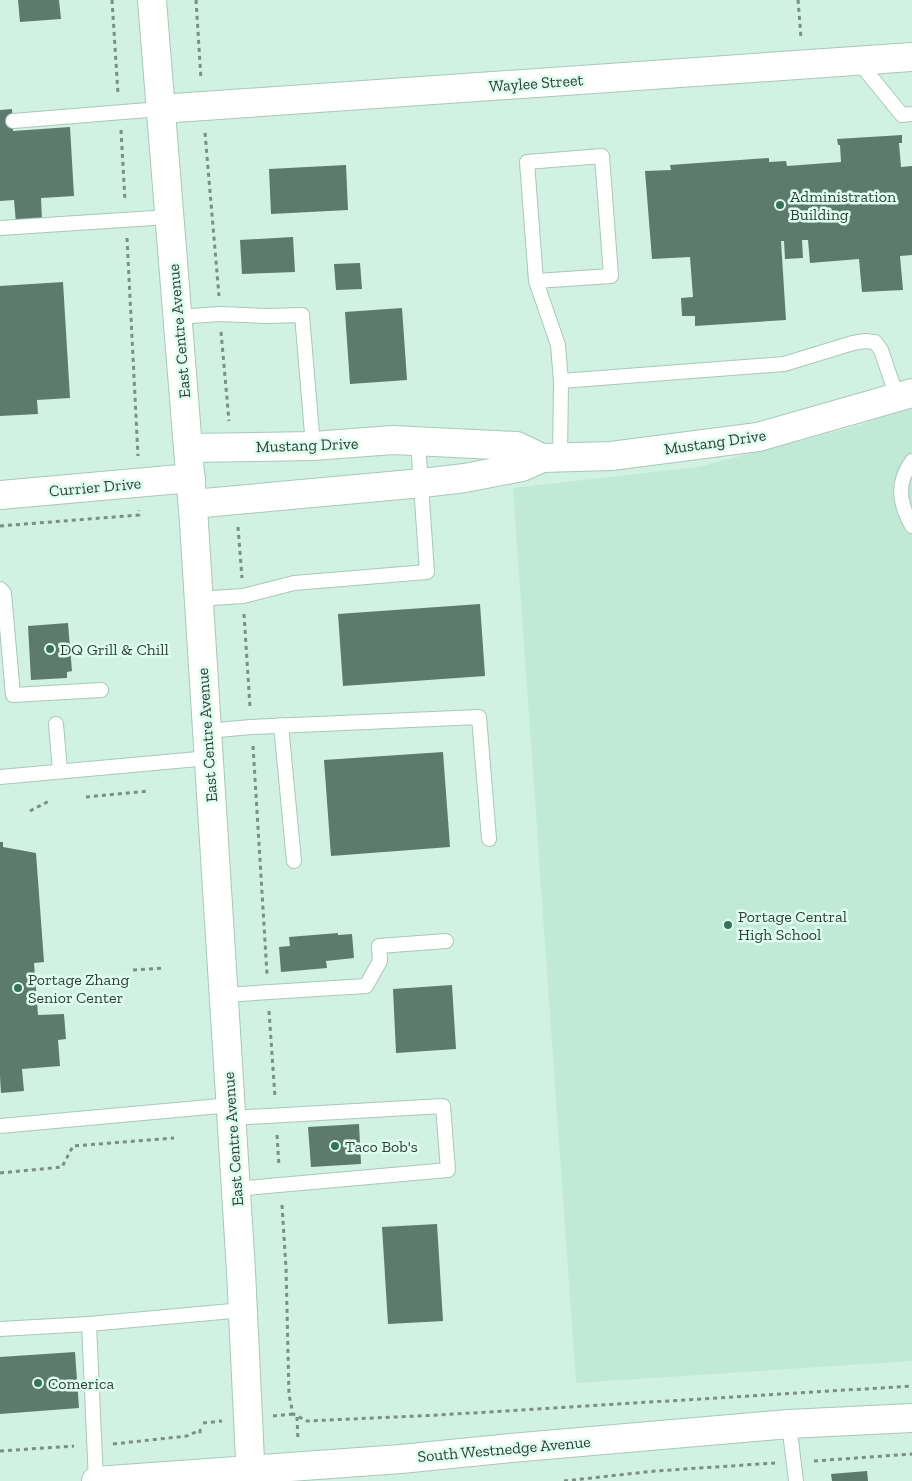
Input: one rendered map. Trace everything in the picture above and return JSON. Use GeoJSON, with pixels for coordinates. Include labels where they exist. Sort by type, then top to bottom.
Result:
{"type":"FeatureCollection","features":[{"type":"Feature","properties":{"kind":"street","name":"East Centre Avenue"},"geometry":{"type":"LineString","coordinates":[[152,0],[192,491],[236,1189],[251,1476]]}},
{"type":"Feature","properties":{"kind":"street","name":"Waylee Street"},"geometry":{"type":"LineString","coordinates":[[160,108],[912,57]]}},
{"type":"Feature","properties":{"kind":"street","name":"Mustang Drive"},"geometry":{"type":"LineString","coordinates":[[192,491],[422,483],[466,478],[522,467],[551,458],[611,456],[758,437],[905,395]]}},
{"type":"Feature","properties":{"kind":"street","name":"Mustang Drive"},"geometry":{"type":"LineString","coordinates":[[188,448],[312,446],[393,440],[517,446],[551,458]]}},
{"type":"Feature","properties":{"kind":"street","name":"Currier Drive"},"geometry":{"type":"LineString","coordinates":[[0,495],[139,483],[192,491]]}},
{"type":"Feature","properties":{"kind":"street","name":"South Westnedge Avenue"},"geometry":{"type":"LineString","coordinates":[[96,1481],[251,1476],[511,1448],[789,1424],[912,1418]]}},
{"type":"Feature","properties":{"kind":"lane"},"geometry":{"type":"LineString","coordinates":[[858,61],[902,115],[912,114]]}},
{"type":"Feature","properties":{"kind":"lane"},"geometry":{"type":"LineString","coordinates":[[13,121],[160,108]]}},
{"type":"Feature","properties":{"kind":"lane"},"geometry":{"type":"LineString","coordinates":[[536,281],[610,276],[602,156],[527,162],[536,281],[558,345],[561,381],[551,458]]}},
{"type":"Feature","properties":{"kind":"lane"},"geometry":{"type":"LineString","coordinates":[[0,228],[169,217]]}},
{"type":"Feature","properties":{"kind":"lane"},"geometry":{"type":"LineString","coordinates":[[178,316],[220,314],[302,315],[312,446]]}},
{"type":"Feature","properties":{"kind":"lane"},"geometry":{"type":"LineString","coordinates":[[561,381],[784,364],[865,341],[875,342],[881,350],[905,395]]}},
{"type":"Feature","properties":{"kind":"lane"},"geometry":{"type":"LineString","coordinates":[[198,599],[243,596],[294,583],[427,572],[418,442]]}},
{"type":"Feature","properties":{"kind":"lane"},"geometry":{"type":"LineString","coordinates":[[912,461],[903,478],[900,494],[904,512],[912,526]]}},
{"type":"Feature","properties":{"kind":"lane"},"geometry":{"type":"LineString","coordinates":[[0,589],[4,593],[13,695],[101,690]]}},
{"type":"Feature","properties":{"kind":"lane"},"geometry":{"type":"LineString","coordinates":[[0,776],[60,771],[208,745],[281,726],[479,717],[489,839]]}},
{"type":"Feature","properties":{"kind":"lane"},"geometry":{"type":"LineString","coordinates":[[56,724],[60,771]]}},
{"type":"Feature","properties":{"kind":"lane"},"geometry":{"type":"LineString","coordinates":[[281,726],[294,861]]}},
{"type":"Feature","properties":{"kind":"lane"},"geometry":{"type":"LineString","coordinates":[[224,995],[366,986],[380,961],[379,946],[446,941]]}},
{"type":"Feature","properties":{"kind":"lane"},"geometry":{"type":"LineString","coordinates":[[0,1126],[231,1112],[443,1106],[448,1170],[236,1189]]}},
{"type":"Feature","properties":{"kind":"lane"},"geometry":{"type":"LineString","coordinates":[[0,1329],[89,1324],[243,1310]]}},
{"type":"Feature","properties":{"kind":"lane"},"geometry":{"type":"LineString","coordinates":[[89,1324],[96,1481]]}},
{"type":"Feature","properties":{"kind":"lane"},"geometry":{"type":"LineString","coordinates":[[789,1424],[796,1481]]}},
{"type":"Feature","properties":{"kind":"path"},"geometry":{"type":"LineString","coordinates":[[0,526],[139,515],[126,219],[112,0]]}},
{"type":"Feature","properties":{"kind":"path"},"geometry":{"type":"LineString","coordinates":[[798,0],[801,38]]}},
{"type":"Feature","properties":{"kind":"path"},"geometry":{"type":"LineString","coordinates":[[86,797],[148,791]]}},
{"type":"Feature","properties":{"kind":"path"},"geometry":{"type":"LineString","coordinates":[[30,811],[51,800]]}},
{"type":"Feature","properties":{"kind":"path"},"geometry":{"type":"LineString","coordinates":[[132,970],[164,968]]}},
{"type":"Feature","properties":{"kind":"path"},"geometry":{"type":"LineString","coordinates":[[86,975],[99,973]]}},
{"type":"Feature","properties":{"kind":"path"},"geometry":{"type":"LineString","coordinates":[[0,1173],[62,1168],[73,1146],[174,1138]]}},
{"type":"Feature","properties":{"kind":"path"},"geometry":{"type":"LineString","coordinates":[[296,1417],[307,1421],[439,1415],[912,1386]]}},
{"type":"Feature","properties":{"kind":"path"},"geometry":{"type":"LineString","coordinates":[[203,1424],[208,1422]]}},
{"type":"Feature","properties":{"kind":"path"},"geometry":{"type":"LineString","coordinates":[[200,1430],[200,1437]]}},
{"type":"Feature","properties":{"kind":"path"},"geometry":{"type":"LineString","coordinates":[[564,1481],[654,1471],[912,1454]]}},
{"type":"Feature","properties":{"kind":"shaded area","name":"Portage Central High School"},"geometry":{"type":"Polygon","coordinates":[[[912,404],[912,1361],[576,1383],[513,488],[698,467],[861,425],[912,404]]]}},
{"type":"Feature","properties":{"kind":"building"},"geometry":{"type":"Polygon","coordinates":[[[18,0],[59,0],[61,19],[20,22],[18,0]]]}},
{"type":"Feature","properties":{"kind":"building"},"geometry":{"type":"Polygon","coordinates":[[[12,109],[13,131],[70,127],[74,196],[41,198],[42,221],[16,223],[14,200],[0,201],[0,110],[12,109]]]}},
{"type":"Feature","properties":{"kind":"building","name":"Administration Building"},"geometry":{"type":"Polygon","coordinates":[[[902,135],[902,143],[899,143],[901,167],[912,166],[912,255],[900,256],[903,290],[862,292],[859,259],[810,263],[808,240],[802,240],[803,258],[785,259],[784,241],[781,241],[786,320],[695,326],[695,316],[682,316],[681,298],[693,297],[690,257],[652,259],[645,171],[671,170],[670,165],[769,158],[769,162],[786,161],[787,166],[841,162],[840,145],[838,145],[837,139],[902,135]]]}},
{"type":"Feature","properties":{"kind":"building"},"geometry":{"type":"Polygon","coordinates":[[[346,165],[348,210],[271,214],[269,169],[346,165]]]}},
{"type":"Feature","properties":{"kind":"building"},"geometry":{"type":"Polygon","coordinates":[[[293,237],[295,272],[242,274],[240,240],[293,237]]]}},
{"type":"Feature","properties":{"kind":"building"},"geometry":{"type":"Polygon","coordinates":[[[360,263],[362,289],[336,290],[334,264],[360,263]]]}},
{"type":"Feature","properties":{"kind":"building"},"geometry":{"type":"Polygon","coordinates":[[[63,282],[70,398],[37,400],[38,414],[0,416],[0,286],[63,282]]]}},
{"type":"Feature","properties":{"kind":"building"},"geometry":{"type":"Polygon","coordinates":[[[402,308],[407,380],[350,384],[345,312],[402,308]]]}},
{"type":"Feature","properties":{"kind":"building"},"geometry":{"type":"Polygon","coordinates":[[[480,604],[485,676],[343,686],[338,614],[480,604]]]}},
{"type":"Feature","properties":{"kind":"building","name":"DQ Grill & Chill"},"geometry":{"type":"Polygon","coordinates":[[[68,623],[72,671],[67,672],[67,678],[31,680],[28,626],[68,623]]]}},
{"type":"Feature","properties":{"kind":"building"},"geometry":{"type":"Polygon","coordinates":[[[443,752],[450,847],[331,856],[324,760],[443,752]]]}},
{"type":"Feature","properties":{"kind":"building","name":"Portage Zhang Senior Center"},"geometry":{"type":"Polygon","coordinates":[[[0,842],[3,842],[3,847],[36,853],[44,962],[34,963],[38,1015],[64,1014],[66,1039],[58,1040],[60,1066],[22,1069],[24,1091],[1,1093],[0,1076],[0,842]]]}},
{"type":"Feature","properties":{"kind":"building"},"geometry":{"type":"Polygon","coordinates":[[[338,933],[338,935],[352,934],[354,958],[326,961],[327,968],[281,972],[279,947],[290,946],[289,937],[338,933]]]}},
{"type":"Feature","properties":{"kind":"building"},"geometry":{"type":"Polygon","coordinates":[[[452,985],[456,1049],[396,1053],[393,989],[452,985]]]}},
{"type":"Feature","properties":{"kind":"building","name":"Taco Bob's"},"geometry":{"type":"Polygon","coordinates":[[[359,1124],[361,1164],[311,1167],[308,1127],[359,1124]]]}},
{"type":"Feature","properties":{"kind":"building"},"geometry":{"type":"Polygon","coordinates":[[[437,1224],[443,1321],[388,1324],[382,1227],[437,1224]]]}},
{"type":"Feature","properties":{"kind":"building","name":"Comerica"},"geometry":{"type":"Polygon","coordinates":[[[75,1352],[79,1408],[0,1414],[0,1357],[75,1352]]]}},
{"type":"Feature","properties":{"kind":"building"},"geometry":{"type":"Polygon","coordinates":[[[867,1471],[868,1481],[832,1481],[831,1474],[867,1471]]]}},
{"type":"Feature","properties":{"kind":"place","name":"Administration Building"},"geometry":{"type":"Point","coordinates":[780,205]}},
{"type":"Feature","properties":{"kind":"place","name":"DQ Grill & Chill"},"geometry":{"type":"Point","coordinates":[50,649]}},
{"type":"Feature","properties":{"kind":"place","name":"Portage Central High School"},"geometry":{"type":"Point","coordinates":[728,925]}},
{"type":"Feature","properties":{"kind":"place","name":"Portage Zhang Senior Center"},"geometry":{"type":"Point","coordinates":[18,988]}},
{"type":"Feature","properties":{"kind":"place","name":"Taco Bob's"},"geometry":{"type":"Point","coordinates":[335,1146]}},
{"type":"Feature","properties":{"kind":"place","name":"Comerica"},"geometry":{"type":"Point","coordinates":[38,1383]}}]}
